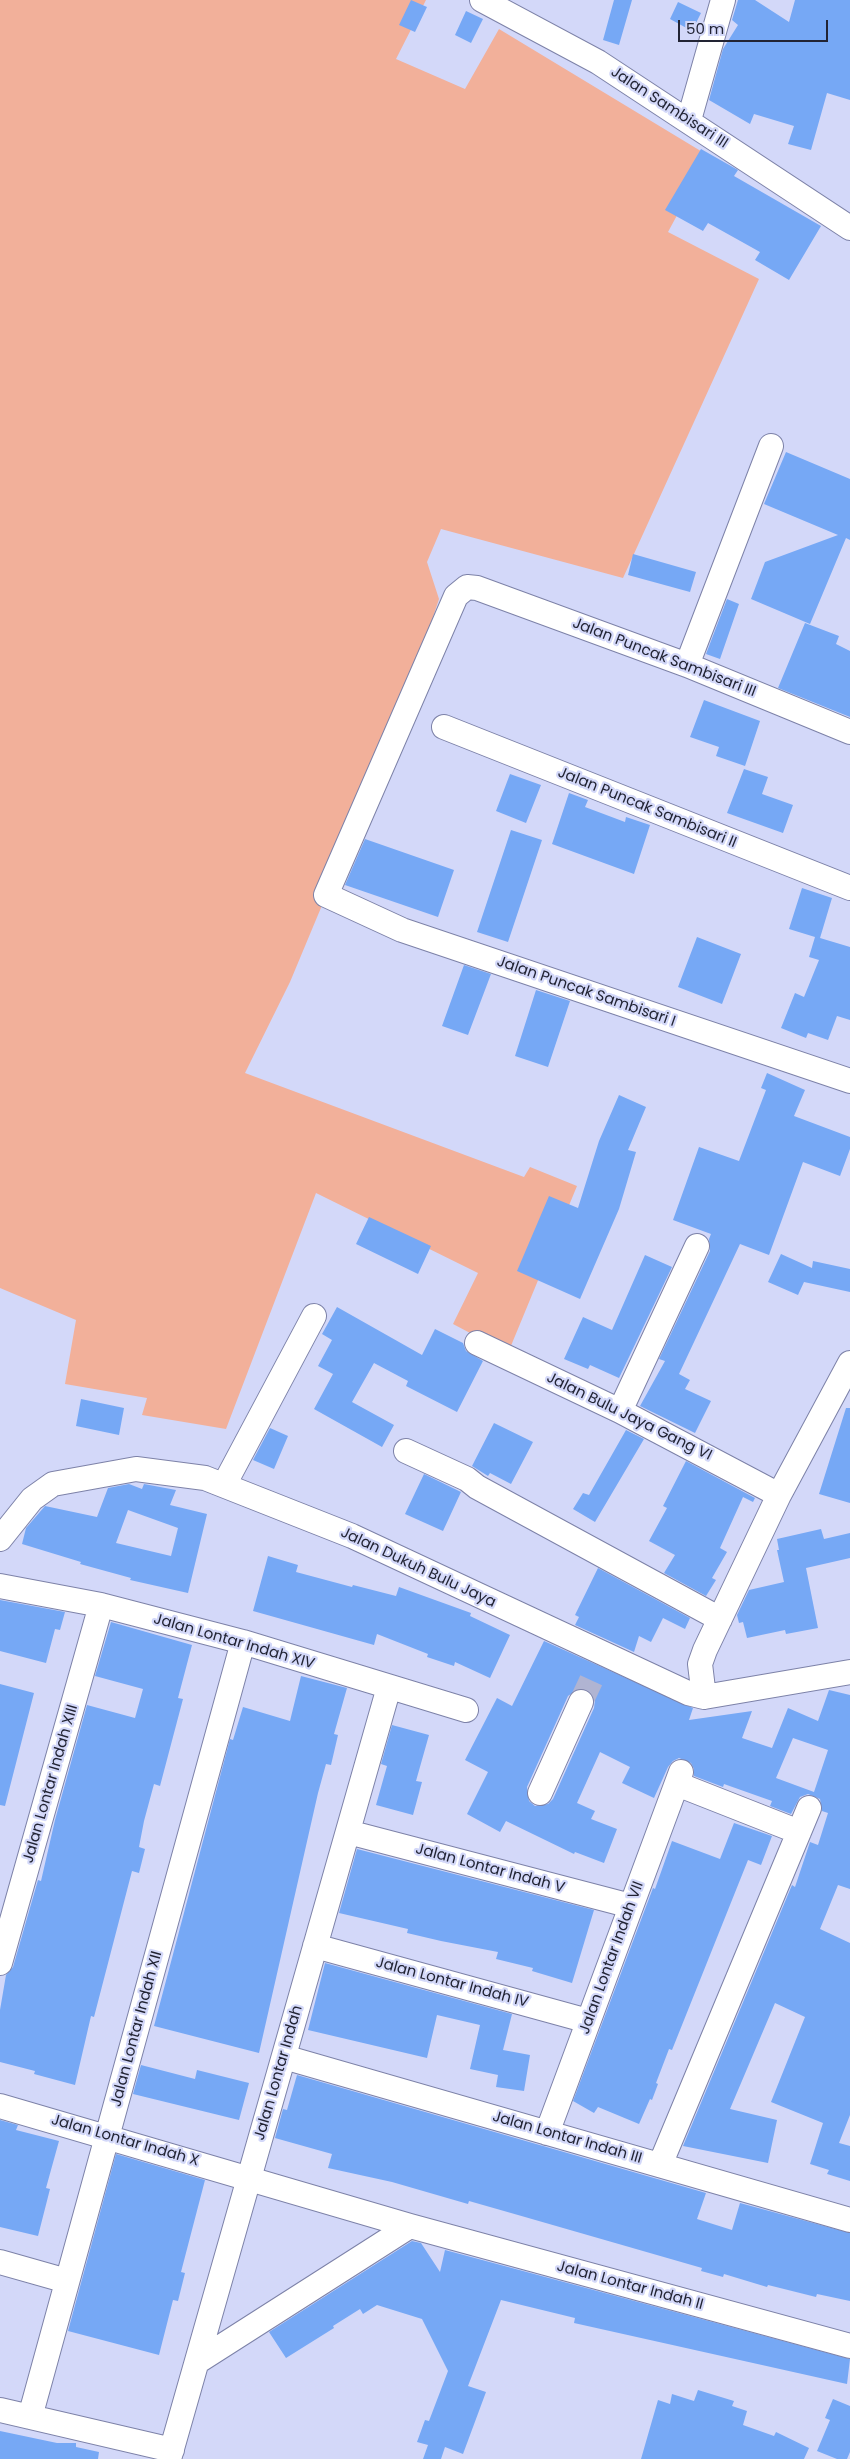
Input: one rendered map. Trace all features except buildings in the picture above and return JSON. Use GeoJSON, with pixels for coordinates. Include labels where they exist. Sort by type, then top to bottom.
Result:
{"type":"FeatureCollection","features":[{"type":"Feature","properties":{"kind":"street","name":"Jalan Sambisari III"},"geometry":{"type":"LineString","coordinates":[[482,0],[598,62],[689,120],[850,228]]}},
{"type":"Feature","properties":{"kind":"street"},"geometry":{"type":"LineString","coordinates":[[689,120],[723,0]]}},
{"type":"Feature","properties":{"kind":"street"},"geometry":{"type":"LineString","coordinates":[[688,665],[771,446]]}},
{"type":"Feature","properties":{"kind":"street","name":"Jalan Puncak Sambisari III"},"geometry":{"type":"LineString","coordinates":[[326,895],[456,596],[466,587],[477,588],[688,665],[850,732]]}},
{"type":"Feature","properties":{"kind":"street","name":"Jalan Puncak Sambisari II"},"geometry":{"type":"LineString","coordinates":[[444,727],[850,888]]}},
{"type":"Feature","properties":{"kind":"street","name":"Jalan Puncak Sambisari I"},"geometry":{"type":"LineString","coordinates":[[326,895],[402,930],[850,1081]]}},
{"type":"Feature","properties":{"kind":"street"},"geometry":{"type":"LineString","coordinates":[[620,1411],[697,1246]]}},
{"type":"Feature","properties":{"kind":"street"},"geometry":{"type":"LineString","coordinates":[[224,1485],[314,1316]]}},
{"type":"Feature","properties":{"kind":"street","name":"Jalan Bulu Jaya Gang VI"},"geometry":{"type":"LineString","coordinates":[[477,1343],[620,1411],[779,1495]]}},
{"type":"Feature","properties":{"kind":"street"},"geometry":{"type":"LineString","coordinates":[[704,1697],[700,1664],[779,1495],[850,1363]]}},
{"type":"Feature","properties":{"kind":"street"},"geometry":{"type":"LineString","coordinates":[[406,1451],[467,1478],[477,1487],[720,1619]]}},
{"type":"Feature","properties":{"kind":"street","name":"Jalan Dukuh Bulu Jaya"},"geometry":{"type":"LineString","coordinates":[[0,1539],[32,1499],[53,1484],[136,1470],[205,1478],[352,1536],[599,1662],[688,1693],[704,1697],[850,1672]]}},
{"type":"Feature","properties":{"kind":"street","name":"Jalan Lontar Indah XIV"},"geometry":{"type":"LineString","coordinates":[[0,1586],[101,1604],[243,1642],[466,1710]]}},
{"type":"Feature","properties":{"kind":"street","name":"Jalan Lontar Indah XIII"},"geometry":{"type":"LineString","coordinates":[[0,1963],[101,1604]]}},
{"type":"Feature","properties":{"kind":"street","name":"Jalan Lontar Indah XII"},"geometry":{"type":"LineString","coordinates":[[30,2417],[243,1642]]}},
{"type":"Feature","properties":{"kind":"street"},"geometry":{"type":"LineString","coordinates":[[821,1678],[850,1689]]}},
{"type":"Feature","properties":{"kind":"street","name":"Jalan Lontar Indah"},"geometry":{"type":"LineString","coordinates":[[171,2454],[389,1687]]}},
{"type":"Feature","properties":{"kind":"street"},"geometry":{"type":"LineString","coordinates":[[540,1793],[581,1702]]}},
{"type":"Feature","properties":{"kind":"street","name":"Jalan Lontar Indah VII"},"geometry":{"type":"LineString","coordinates":[[547,2133],[679,1778],[799,1832]]}},
{"type":"Feature","properties":{"kind":"street"},"geometry":{"type":"LineString","coordinates":[[660,2165],[809,1808]]}},
{"type":"Feature","properties":{"kind":"street","name":"Jalan Lontar Indah V"},"geometry":{"type":"LineString","coordinates":[[348,1832],[631,1906]]}},
{"type":"Feature","properties":{"kind":"street","name":"Jalan Lontar Indah IV"},"geometry":{"type":"LineString","coordinates":[[315,1946],[588,2021]]}},
{"type":"Feature","properties":{"kind":"street","name":"Jalan Lontar Indah III"},"geometry":{"type":"LineString","coordinates":[[284,2057],[850,2220]]}},
{"type":"Feature","properties":{"kind":"street","name":"Jalan Lontar Indah X"},"geometry":{"type":"LineString","coordinates":[[0,2106],[249,2177]]}},
{"type":"Feature","properties":{"kind":"street","name":"Jalan Lontar Indah II"},"geometry":{"type":"LineString","coordinates":[[249,2177],[410,2226],[850,2346]]}},
{"type":"Feature","properties":{"kind":"street"},"geometry":{"type":"LineString","coordinates":[[197,2362],[410,2226]]}},
{"type":"Feature","properties":{"kind":"street"},"geometry":{"type":"LineString","coordinates":[[0,2262],[67,2281]]}},
{"type":"Feature","properties":{"kind":"street"},"geometry":{"type":"LineString","coordinates":[[0,2410],[171,2454]]}},
{"type":"Feature","properties":{"kind":"shaded area"},"geometry":{"type":"Polygon","coordinates":[[[0,0],[426,0],[396,59],[465,89],[499,29],[709,156],[668,232],[759,279],[623,578],[441,529],[427,562],[439,599],[396,728],[290,982],[245,1073],[524,1177],[530,1167],[577,1186],[508,1353],[453,1324],[478,1273],[316,1193],[226,1429],[142,1415],[147,1398],[65,1384],[76,1320],[0,1288],[0,0]]]}},
{"type":"Feature","properties":{"kind":"tunnel"},"geometry":{"type":"LineString","coordinates":[[581,1702],[596,1670]]}}]}
